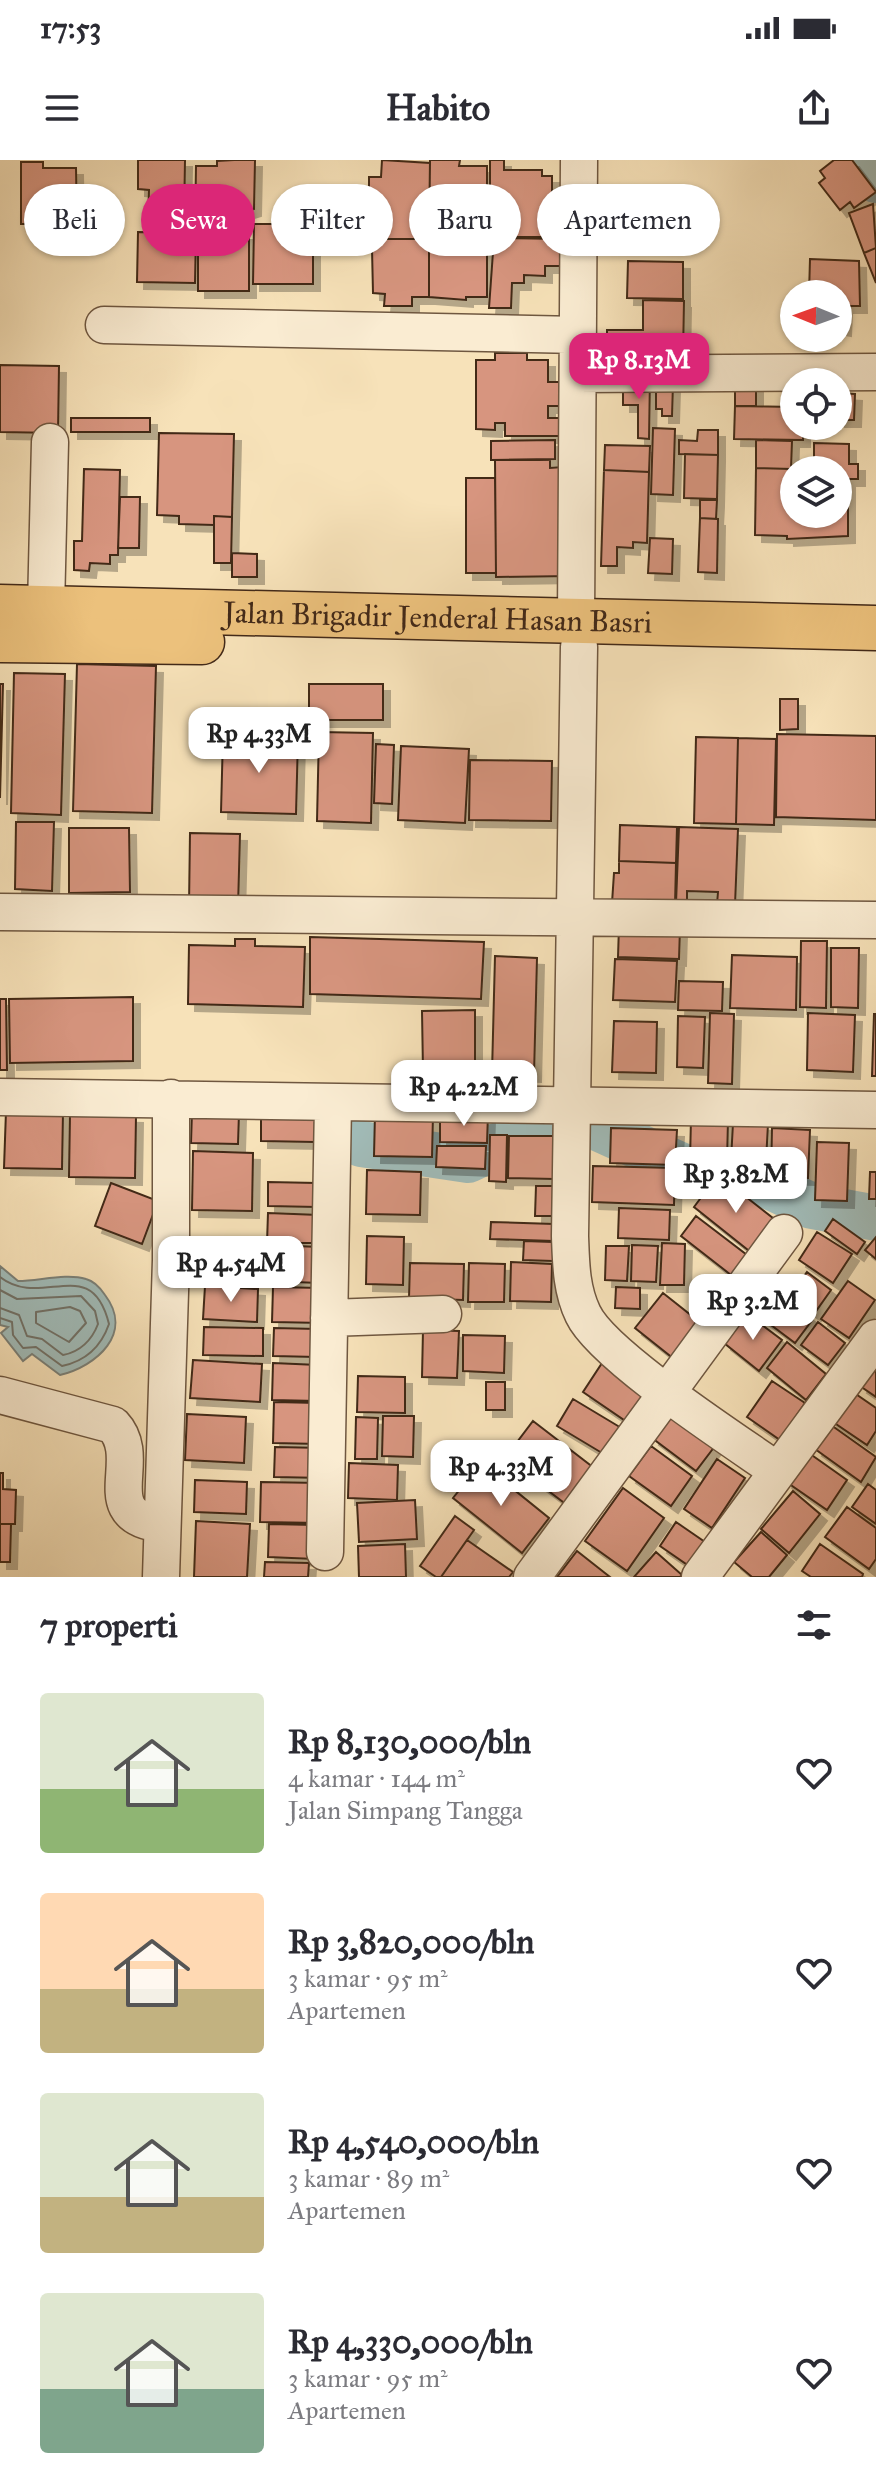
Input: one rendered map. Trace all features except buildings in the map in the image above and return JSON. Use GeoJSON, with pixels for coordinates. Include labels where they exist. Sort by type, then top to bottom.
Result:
{"type":"FeatureCollection","features":[{"type":"Feature","properties":{"kind":"highway","name":"Jalan Brigadir Jenderal Hasan Basri"},"geometry":{"type":"LineString","coordinates":[[16,620],[326,630],[874,640]]}},
{"type":"Feature","properties":{"kind":"street"},"geometry":{"type":"LineString","coordinates":[[579,160],[576,915],[570,1236],[575,1294],[590,1326],[669,1393],[778,1471]]}},
{"type":"Feature","properties":{"kind":"street"},"geometry":{"type":"LineString","coordinates":[[104,325],[578,335]]}},
{"type":"Feature","properties":{"kind":"street"},"geometry":{"type":"LineString","coordinates":[[579,374],[876,372]]}},
{"type":"Feature","properties":{"kind":"street"},"geometry":{"type":"LineString","coordinates":[[16,620],[50,442]]}},
{"type":"Feature","properties":{"kind":"street"},"geometry":{"type":"LineString","coordinates":[[0,912],[876,920]]}},
{"type":"Feature","properties":{"kind":"street"},"geometry":{"type":"LineString","coordinates":[[0,1097],[171,1098],[333,1104],[571,1103],[876,1110]]}},
{"type":"Feature","properties":{"kind":"street"},"geometry":{"type":"LineString","coordinates":[[161,1577],[171,1260],[171,1098]]}},
{"type":"Feature","properties":{"kind":"street"},"geometry":{"type":"LineString","coordinates":[[325,1552],[333,1104]]}},
{"type":"Feature","properties":{"kind":"street"},"geometry":{"type":"LineString","coordinates":[[532,1577],[784,1233]]}},
{"type":"Feature","properties":{"kind":"street"},"geometry":{"type":"LineString","coordinates":[[329,1318],[443,1314]]}},
{"type":"Feature","properties":{"kind":"street"},"geometry":{"type":"LineString","coordinates":[[700,1577],[876,1338]]}},
{"type":"Feature","properties":{"kind":"street"},"geometry":{"type":"LineString","coordinates":[[0,1395],[113,1425],[124,1442],[128,1508],[139,1520],[162,1524]]}},
{"type":"Feature","properties":{"kind":"water"},"geometry":{"type":"Polygon","coordinates":[[[0,1266],[18,1281],[70,1277],[94,1283],[113,1309],[113,1335],[107,1346],[87,1364],[60,1375],[32,1354],[23,1361],[1,1333],[8,1327],[0,1325],[0,1266]]]}},
{"type":"Feature","properties":{"kind":"waterway"},"geometry":{"type":"LineString","coordinates":[[861,160],[876,180]]}},
{"type":"Feature","properties":{"kind":"waterway"},"geometry":{"type":"LineString","coordinates":[[338,1134],[361,1144],[468,1160],[554,1119]]}},
{"type":"Feature","properties":{"kind":"waterway"},"geometry":{"type":"LineString","coordinates":[[578,1119],[693,1171],[749,1177],[812,1206],[876,1218]]}}]}
